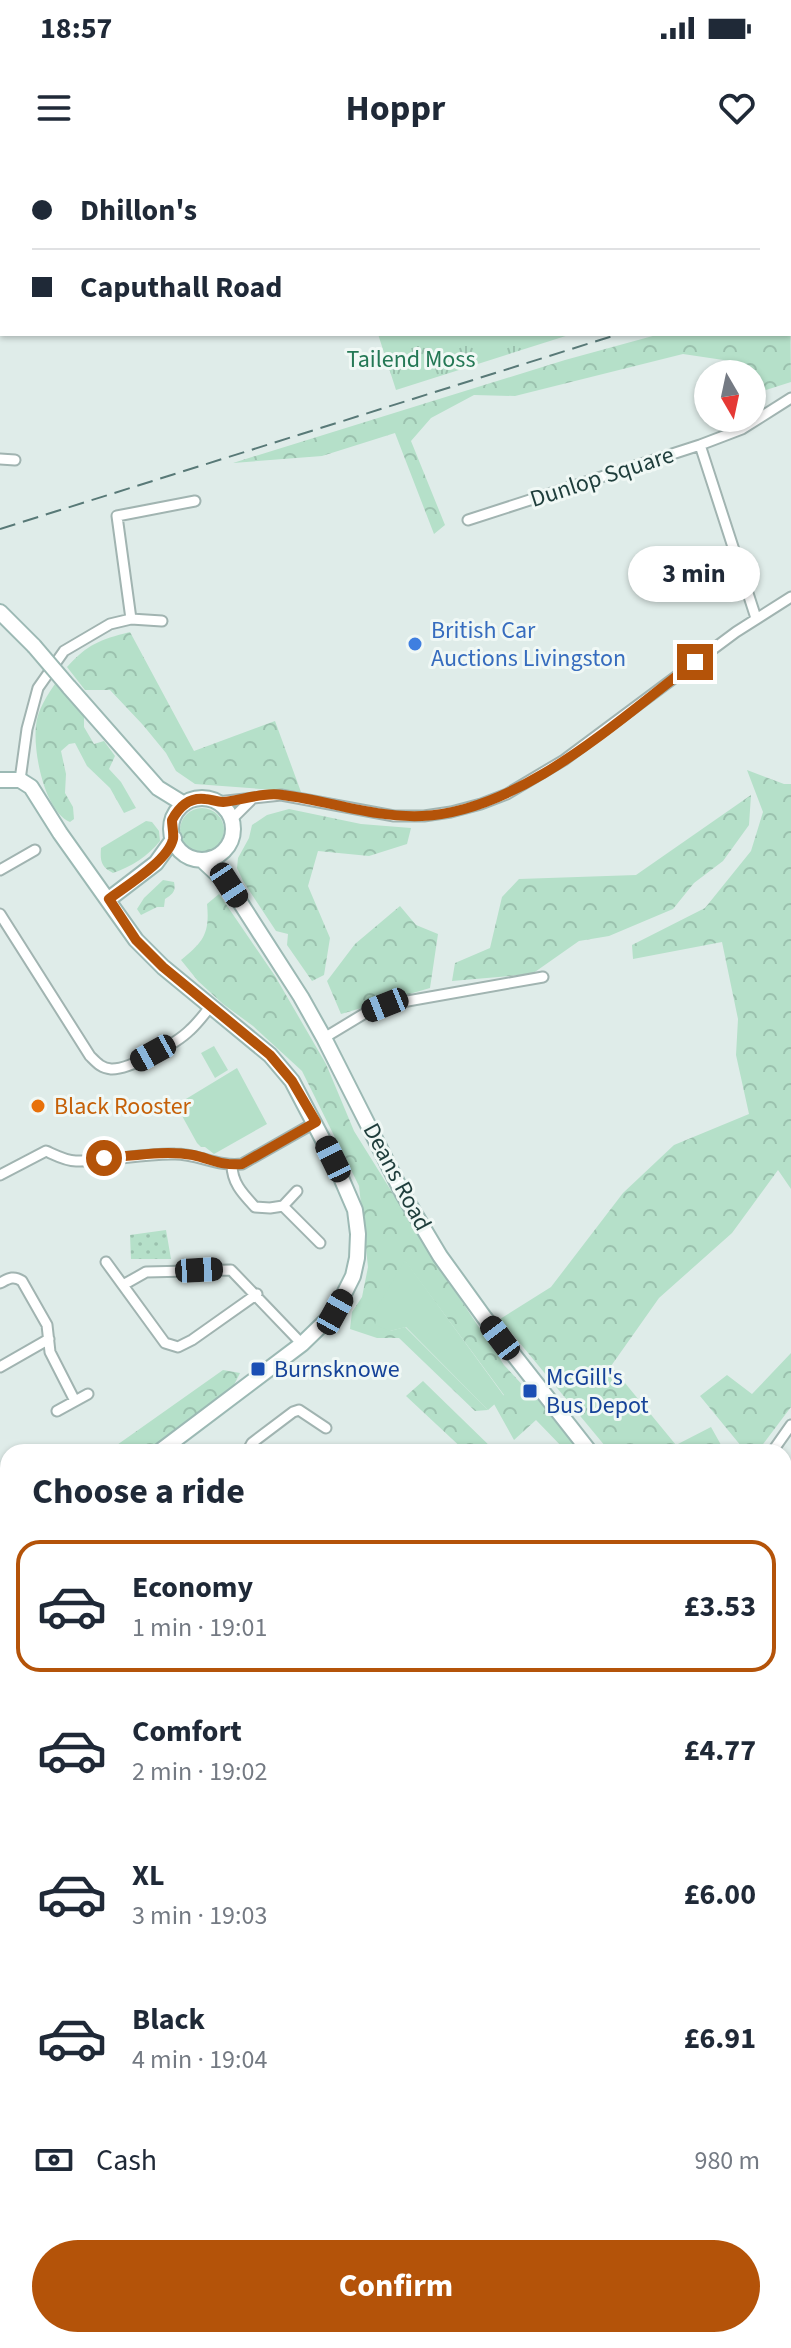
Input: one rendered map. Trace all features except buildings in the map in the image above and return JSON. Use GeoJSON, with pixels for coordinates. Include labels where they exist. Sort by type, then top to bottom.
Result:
{"type":"FeatureCollection","features":[{"type":"Feature","properties":{"kind":"street"},"geometry":{"type":"LineString","coordinates":[[700,445],[742,429],[791,398]]}},
{"type":"Feature","properties":{"kind":"street","name":"Dunlop Square"},"geometry":{"type":"LineString","coordinates":[[468,520],[700,445],[756,618]]}},
{"type":"Feature","properties":{"kind":"street"},"geometry":{"type":"LineString","coordinates":[[0,459],[15,460]]}},
{"type":"Feature","properties":{"kind":"street"},"geometry":{"type":"LineString","coordinates":[[131,619],[117,516],[195,501]]}},
{"type":"Feature","properties":{"kind":"street"},"geometry":{"type":"LineString","coordinates":[[172,820],[184,804],[193,799],[217,802],[266,795],[281,795],[394,816],[424,816],[481,804],[507,794],[564,760],[756,618],[791,597]]}},
{"type":"Feature","properties":{"kind":"street"},"geometry":{"type":"LineString","coordinates":[[0,612],[34,646],[158,788],[184,804]]}},
{"type":"Feature","properties":{"kind":"street"},"geometry":{"type":"LineString","coordinates":[[20,780],[27,729],[38,688],[64,651],[110,624],[131,619],[162,621]]}},
{"type":"Feature","properties":{"kind":"street"},"geometry":{"type":"LineString","coordinates":[[0,780],[20,780],[31,787],[136,940],[163,967],[270,1055],[292,1081],[316,1122],[355,1210],[357,1258],[349,1287],[335,1312],[302,1344],[170,1444]]}},
{"type":"Feature","properties":{"kind":"street"},"geometry":{"type":"LineString","coordinates":[[158,788],[172,820],[174,838],[183,854]]}},
{"type":"Feature","properties":{"kind":"street"},"geometry":{"type":"LineString","coordinates":[[231,820],[252,799]]}},
{"type":"Feature","properties":{"kind":"street"},"geometry":{"type":"LineString","coordinates":[[109,899],[170,856],[183,854],[203,861],[214,858],[226,849],[232,835],[231,820],[217,802]]}},
{"type":"Feature","properties":{"kind":"street"},"geometry":{"type":"LineString","coordinates":[[156,863],[174,838]]}},
{"type":"Feature","properties":{"kind":"street","name":"Deans Road"},"geometry":{"type":"LineString","coordinates":[[226,849],[229,885]]}},
{"type":"Feature","properties":{"kind":"street"},"geometry":{"type":"LineString","coordinates":[[0,870],[35,850]]}},
{"type":"Feature","properties":{"kind":"street","name":"Deans Road"},"geometry":{"type":"LineString","coordinates":[[203,861],[229,885],[301,997],[403,1194],[440,1256],[584,1444]]}},
{"type":"Feature","properties":{"kind":"street"},"geometry":{"type":"LineString","coordinates":[[0,914],[90,1056],[99,1065],[110,1069],[124,1068],[136,1062],[189,1031],[211,1006]]}},
{"type":"Feature","properties":{"kind":"street"},"geometry":{"type":"LineString","coordinates":[[324,1038],[367,1012],[385,1005],[543,977]]}},
{"type":"Feature","properties":{"kind":"street"},"geometry":{"type":"LineString","coordinates":[[0,1175],[46,1151],[76,1161],[175,1154],[195,1155],[211,1162],[232,1165],[252,1159],[316,1122]]}},
{"type":"Feature","properties":{"kind":"street"},"geometry":{"type":"LineString","coordinates":[[232,1165],[232,1175],[240,1192],[255,1207],[283,1206],[308,1227],[320,1243]]}},
{"type":"Feature","properties":{"kind":"street"},"geometry":{"type":"LineString","coordinates":[[283,1206],[297,1191]]}},
{"type":"Feature","properties":{"kind":"street"},"geometry":{"type":"LineString","coordinates":[[106,1262],[165,1343],[178,1347],[257,1294]]}},
{"type":"Feature","properties":{"kind":"street"},"geometry":{"type":"LineString","coordinates":[[123,1285],[146,1272],[226,1268],[257,1294],[302,1344]]}},
{"type":"Feature","properties":{"kind":"street"},"geometry":{"type":"LineString","coordinates":[[0,1283],[16,1277],[22,1281],[47,1325],[50,1352],[75,1401]]}},
{"type":"Feature","properties":{"kind":"street"},"geometry":{"type":"LineString","coordinates":[[0,1367],[49,1339]]}},
{"type":"Feature","properties":{"kind":"street"},"geometry":{"type":"LineString","coordinates":[[57,1411],[88,1394]]}},
{"type":"Feature","properties":{"kind":"street"},"geometry":{"type":"LineString","coordinates":[[251,1444],[299,1410],[326,1428]]}},
{"type":"Feature","properties":{"kind":"street"},"geometry":{"type":"LineString","coordinates":[[778,1444],[791,1425]]}},
{"type":"Feature","properties":{"kind":"green space","name":"Tailend Moss"},"geometry":{"type":"Polygon","coordinates":[[[379,336],[566,336],[396,390],[379,336]]]}},
{"type":"Feature","properties":{"kind":"green space"},"geometry":{"type":"Polygon","coordinates":[[[653,336],[790,336],[791,382],[766,390],[766,360],[723,360],[683,354],[515,396],[474,395],[431,418],[411,441],[445,525],[434,534],[395,433],[322,456],[233,463],[565,360],[653,336]]]}},
{"type":"Feature","properties":{"kind":"green space"},"geometry":{"type":"Polygon","coordinates":[[[130,632],[194,751],[275,721],[301,792],[195,784],[176,771],[166,753],[110,690],[85,690],[67,667],[95,644],[130,632]]]}},
{"type":"Feature","properties":{"kind":"green space"},"geometry":{"type":"Polygon","coordinates":[[[57,681],[84,712],[84,727],[94,744],[104,741],[115,756],[109,769],[121,782],[136,808],[124,813],[110,788],[87,766],[75,743],[61,751],[66,774],[65,793],[73,807],[74,819],[70,822],[53,806],[42,779],[36,726],[38,714],[57,681]]]}},
{"type":"Feature","properties":{"kind":"green space"},"geometry":{"type":"Polygon","coordinates":[[[747,770],[791,784],[791,1189],[778,1170],[732,1233],[659,1298],[611,1366],[675,1444],[603,1444],[500,1319],[551,1287],[623,1193],[674,1145],[749,1114],[736,1055],[738,1019],[722,942],[633,959],[632,945],[705,908],[751,851],[763,812],[747,770]]]}},
{"type":"Feature","properties":{"kind":"green space"},"geometry":{"type":"Polygon","coordinates":[[[751,795],[749,825],[723,861],[694,883],[673,909],[609,936],[579,941],[532,974],[452,981],[455,963],[490,948],[502,897],[519,879],[636,875],[751,795]]]}},
{"type":"Feature","properties":{"kind":"green space"},"geometry":{"type":"Polygon","coordinates":[[[202,808],[217,815],[224,830],[217,845],[202,852],[187,845],[180,830],[187,815],[202,808]]]}},
{"type":"Feature","properties":{"kind":"green space"},"geometry":{"type":"Polygon","coordinates":[[[289,809],[361,824],[411,828],[407,844],[369,856],[318,851],[308,886],[330,938],[324,975],[312,981],[287,945],[288,934],[276,931],[237,868],[252,825],[267,815],[289,809]]]}},
{"type":"Feature","properties":{"kind":"green space"},"geometry":{"type":"Polygon","coordinates":[[[146,821],[152,822],[159,831],[160,841],[145,856],[126,868],[113,873],[106,868],[101,860],[101,848],[146,821]]]}},
{"type":"Feature","properties":{"kind":"green space"},"geometry":{"type":"Polygon","coordinates":[[[163,880],[175,885],[173,892],[165,899],[164,907],[141,915],[137,909],[163,880]]]}},
{"type":"Feature","properties":{"kind":"green space"},"geometry":{"type":"Polygon","coordinates":[[[219,894],[275,976],[326,1064],[354,1131],[431,1255],[504,1365],[555,1416],[576,1443],[559,1444],[536,1420],[514,1440],[494,1404],[504,1395],[405,1261],[390,1331],[405,1327],[488,1410],[475,1411],[399,1338],[377,1338],[350,1329],[352,1312],[362,1297],[368,1267],[359,1186],[302,1071],[253,1026],[223,1004],[181,960],[195,948],[206,930],[207,904],[219,894]]]}},
{"type":"Feature","properties":{"kind":"green space"},"geometry":{"type":"Polygon","coordinates":[[[400,906],[416,925],[438,934],[430,988],[341,1014],[327,981],[355,944],[400,906]]]}},
{"type":"Feature","properties":{"kind":"green space"},"geometry":{"type":"Polygon","coordinates":[[[214,1046],[228,1070],[215,1078],[201,1053],[214,1046]]]}},
{"type":"Feature","properties":{"kind":"green space"},"geometry":{"type":"Polygon","coordinates":[[[237,1068],[267,1124],[214,1154],[197,1143],[176,1105],[237,1068]]]}},
{"type":"Feature","properties":{"kind":"green space"},"geometry":{"type":"Polygon","coordinates":[[[166,1230],[171,1259],[131,1259],[130,1235],[166,1230]]]}},
{"type":"Feature","properties":{"kind":"green space"},"geometry":{"type":"Polygon","coordinates":[[[405,1260],[504,1396],[488,1410],[406,1327],[390,1331],[375,1325],[378,1306],[405,1260]]]}},
{"type":"Feature","properties":{"kind":"green space"},"geometry":{"type":"Polygon","coordinates":[[[791,1353],[791,1407],[763,1444],[739,1444],[700,1396],[727,1375],[752,1394],[791,1353]]]}},
{"type":"Feature","properties":{"kind":"green space"},"geometry":{"type":"Polygon","coordinates":[[[223,1370],[240,1373],[232,1389],[159,1444],[118,1444],[223,1370]]]}},
{"type":"Feature","properties":{"kind":"green space"},"geometry":{"type":"Polygon","coordinates":[[[423,1381],[488,1444],[457,1444],[406,1396],[423,1381]]]}},
{"type":"Feature","properties":{"kind":"green space"},"geometry":{"type":"Polygon","coordinates":[[[711,1427],[721,1444],[678,1444],[711,1427]]]}},
{"type":"Feature","properties":{"kind":"railway"},"geometry":{"type":"LineString","coordinates":[[0,529],[613,336]]}},
{"type":"Feature","properties":{"kind":"place","name":"British Car Auctions Livingston"},"geometry":{"type":"Point","coordinates":[415,644]}},
{"type":"Feature","properties":{"kind":"place","name":"Black Rooster"},"geometry":{"type":"Point","coordinates":[38,1106]}},
{"type":"Feature","properties":{"kind":"place","name":"Burnsknowe"},"geometry":{"type":"Point","coordinates":[258,1369]}},
{"type":"Feature","properties":{"kind":"place","name":"McGill's Bus Depot"},"geometry":{"type":"Point","coordinates":[530,1391]}},
{"type":"Feature","properties":{"kind":"route"},"geometry":{"type":"LineString","coordinates":[[104,1158],[175,1154],[195,1155],[211,1162],[242,1164],[316,1122],[292,1081],[270,1055],[163,967],[136,940],[109,899],[156,863],[167,850],[174,838],[172,820],[184,804],[193,799],[217,802],[281,795],[394,816],[424,816],[481,804],[507,794],[564,760],[695,662]]}}]}
